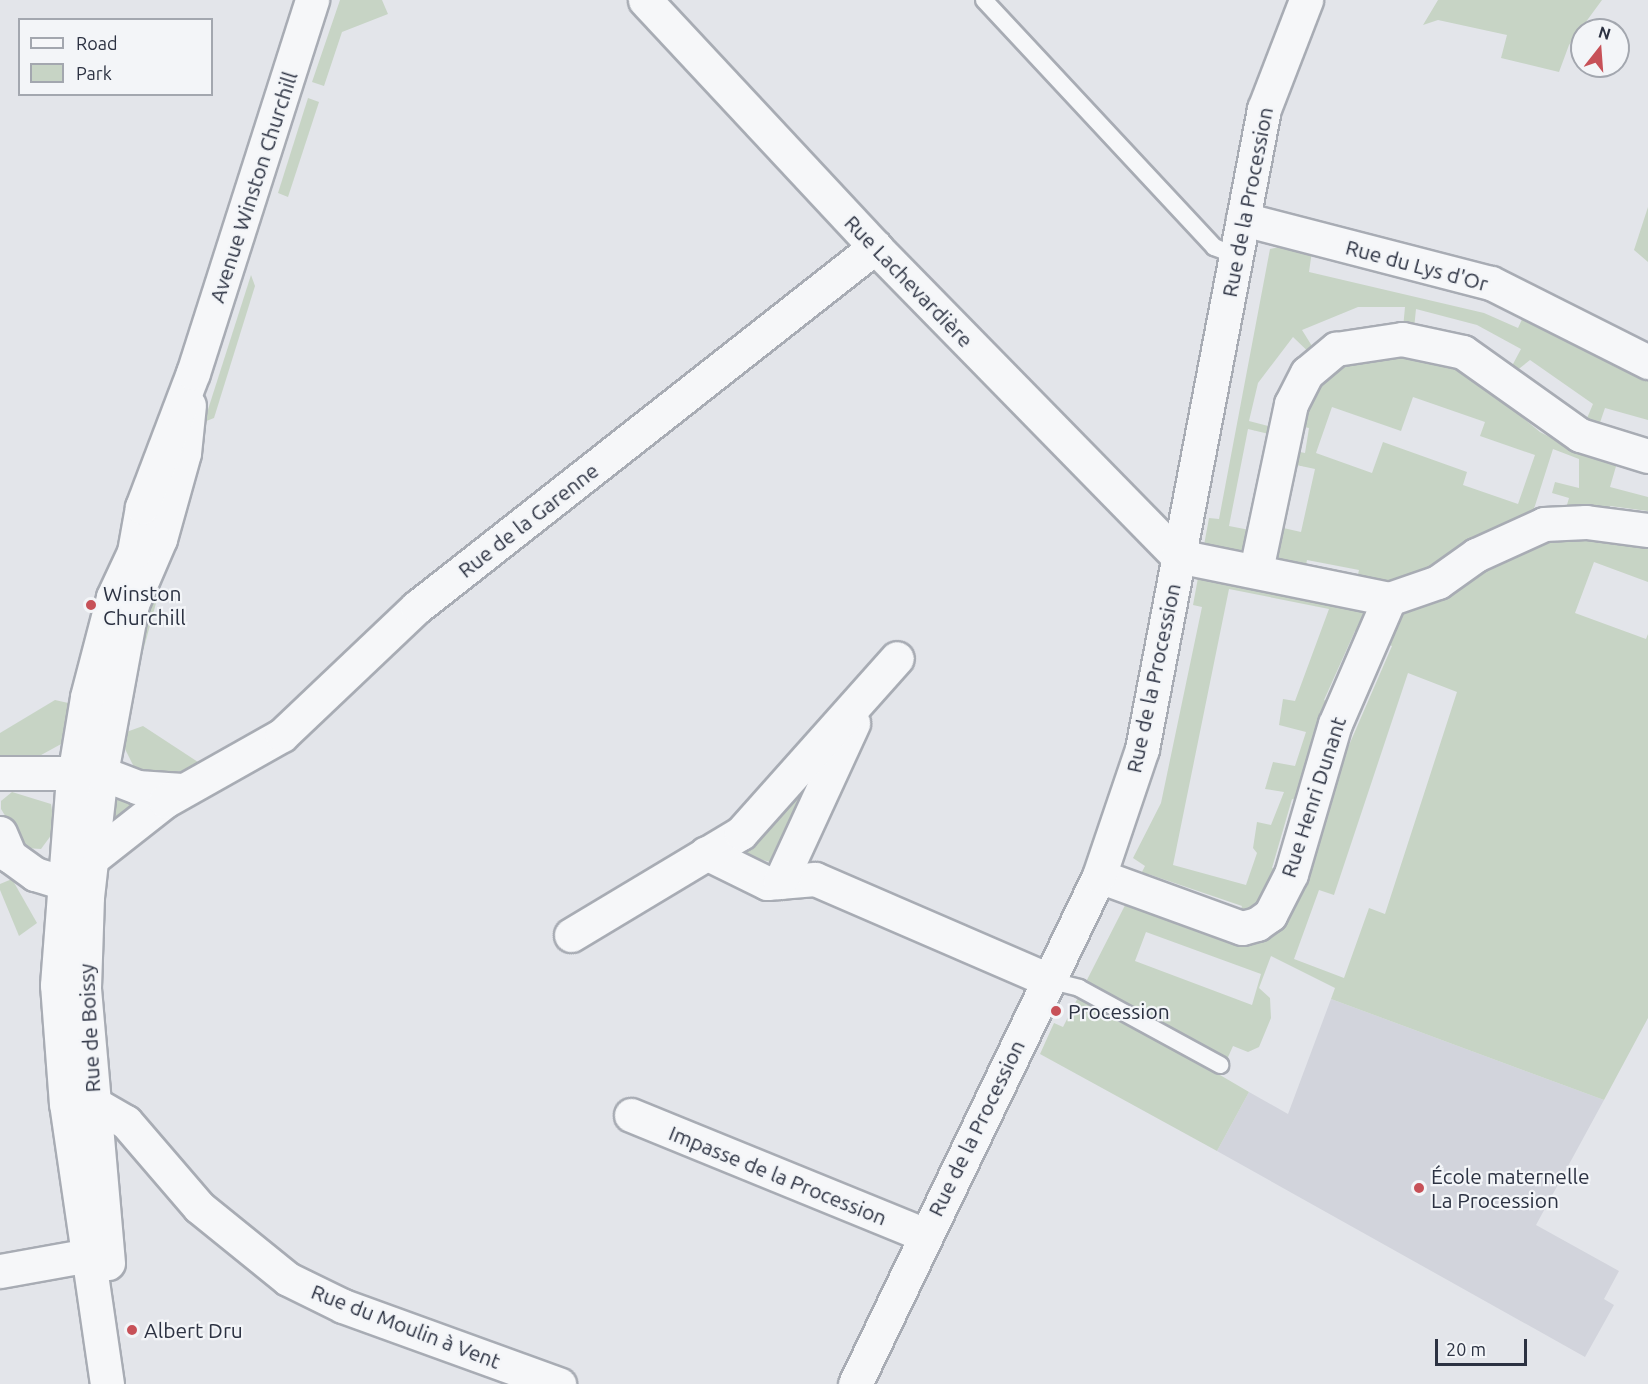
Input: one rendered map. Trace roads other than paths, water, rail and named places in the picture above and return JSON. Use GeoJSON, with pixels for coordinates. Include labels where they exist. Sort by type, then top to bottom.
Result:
{"type":"FeatureCollection","features":[{"type":"Feature","properties":{"kind":"street","name":"Avenue Winston Churchill"},"geometry":{"type":"LineString","coordinates":[[82,778],[132,604],[160,539],[184,453],[193,373],[312,0]]}},
{"type":"Feature","properties":{"kind":"street","name":"Rue Lachevardière"},"geometry":{"type":"LineString","coordinates":[[645,0],[875,248],[1178,556]]}},
{"type":"Feature","properties":{"kind":"street","name":"Rue de la Procession"},"geometry":{"type":"LineString","coordinates":[[855,1384],[1098,876],[1142,749],[1264,109],[1301,3]]}},
{"type":"Feature","properties":{"kind":"street","name":"Rue du Lys d'Or"},"geometry":{"type":"LineString","coordinates":[[1243,219],[1491,283],[1648,362]]}},
{"type":"Feature","properties":{"kind":"street","name":"Rue de la Garenne"},"geometry":{"type":"LineString","coordinates":[[62,882],[182,790],[282,735],[417,607],[875,248]]}},
{"type":"Feature","properties":{"kind":"street"},"geometry":{"type":"LineString","coordinates":[[1256,570],[1291,404],[1307,373],[1336,349],[1402,339],[1463,352],[1580,435],[1648,456]]}},
{"type":"Feature","properties":{"kind":"street"},"geometry":{"type":"LineString","coordinates":[[1178,556],[1256,570],[1389,599],[1438,582],[1476,555],[1544,524],[1586,522],[1648,531]]}},
{"type":"Feature","properties":{"kind":"street","name":"Rue Henri Dunant"},"geometry":{"type":"LineString","coordinates":[[1098,876],[1242,928],[1270,915],[1291,874],[1335,724],[1389,599]]}},
{"type":"Feature","properties":{"kind":"street"},"geometry":{"type":"LineString","coordinates":[[571,935],[741,832],[897,658]]}},
{"type":"Feature","properties":{"kind":"street"},"geometry":{"type":"LineString","coordinates":[[780,882],[866,694]]}},
{"type":"Feature","properties":{"kind":"street"},"geometry":{"type":"LineString","coordinates":[[0,773],[82,778],[137,787],[182,790]]}},
{"type":"Feature","properties":{"kind":"street","name":"Rue de Boissy"},"geometry":{"type":"LineString","coordinates":[[80,1103],[92,858],[82,778]]}},
{"type":"Feature","properties":{"kind":"street","name":"Rue de Boissy"},"geometry":{"type":"LineString","coordinates":[[82,778],[62,882],[57,985],[80,1103],[87,1157],[107,1384]]}},
{"type":"Feature","properties":{"kind":"street"},"geometry":{"type":"LineString","coordinates":[[0,833],[10,856],[35,874],[62,882]]}},
{"type":"Feature","properties":{"kind":"street"},"geometry":{"type":"LineString","coordinates":[[705,854],[767,883],[815,879],[1048,980]]}},
{"type":"Feature","properties":{"kind":"street","name":"Rue du Moulin à Vent"},"geometry":{"type":"LineString","coordinates":[[80,1103],[126,1122],[152,1159],[199,1207],[288,1279],[343,1306],[560,1384]]}},
{"type":"Feature","properties":{"kind":"street","name":"Impasse de la Procession"},"geometry":{"type":"LineString","coordinates":[[631,1115],[925,1235]]}},
{"type":"Feature","properties":{"kind":"street"},"geometry":{"type":"LineString","coordinates":[[87,1157],[119,1151],[152,1159]]}},
{"type":"Feature","properties":{"kind":"street"},"geometry":{"type":"LineString","coordinates":[[0,1271],[97,1254]]}},
{"type":"Feature","properties":{"kind":"street","name":"Rue de Boissy"},"geometry":{"type":"LineString","coordinates":[[97,1254],[126,1384]]}},
{"type":"Feature","properties":{"kind":"lane"},"geometry":{"type":"LineString","coordinates":[[984,0],[1214,247],[1235,255]]}},
{"type":"Feature","properties":{"kind":"lane"},"geometry":{"type":"LineString","coordinates":[[1048,980],[1079,988],[1220,1065]]}},
{"type":"Feature","properties":{"kind":"place","name":"Winston Churchill"},"geometry":{"type":"Point","coordinates":[91,605]}},
{"type":"Feature","properties":{"kind":"place","name":"Procession"},"geometry":{"type":"Point","coordinates":[1056,1011]}},
{"type":"Feature","properties":{"kind":"place","name":"École maternelle La Procession"},"geometry":{"type":"Point","coordinates":[1419,1188]}},
{"type":"Feature","properties":{"kind":"place","name":"Albert Dru"},"geometry":{"type":"Point","coordinates":[132,1330]}}]}
